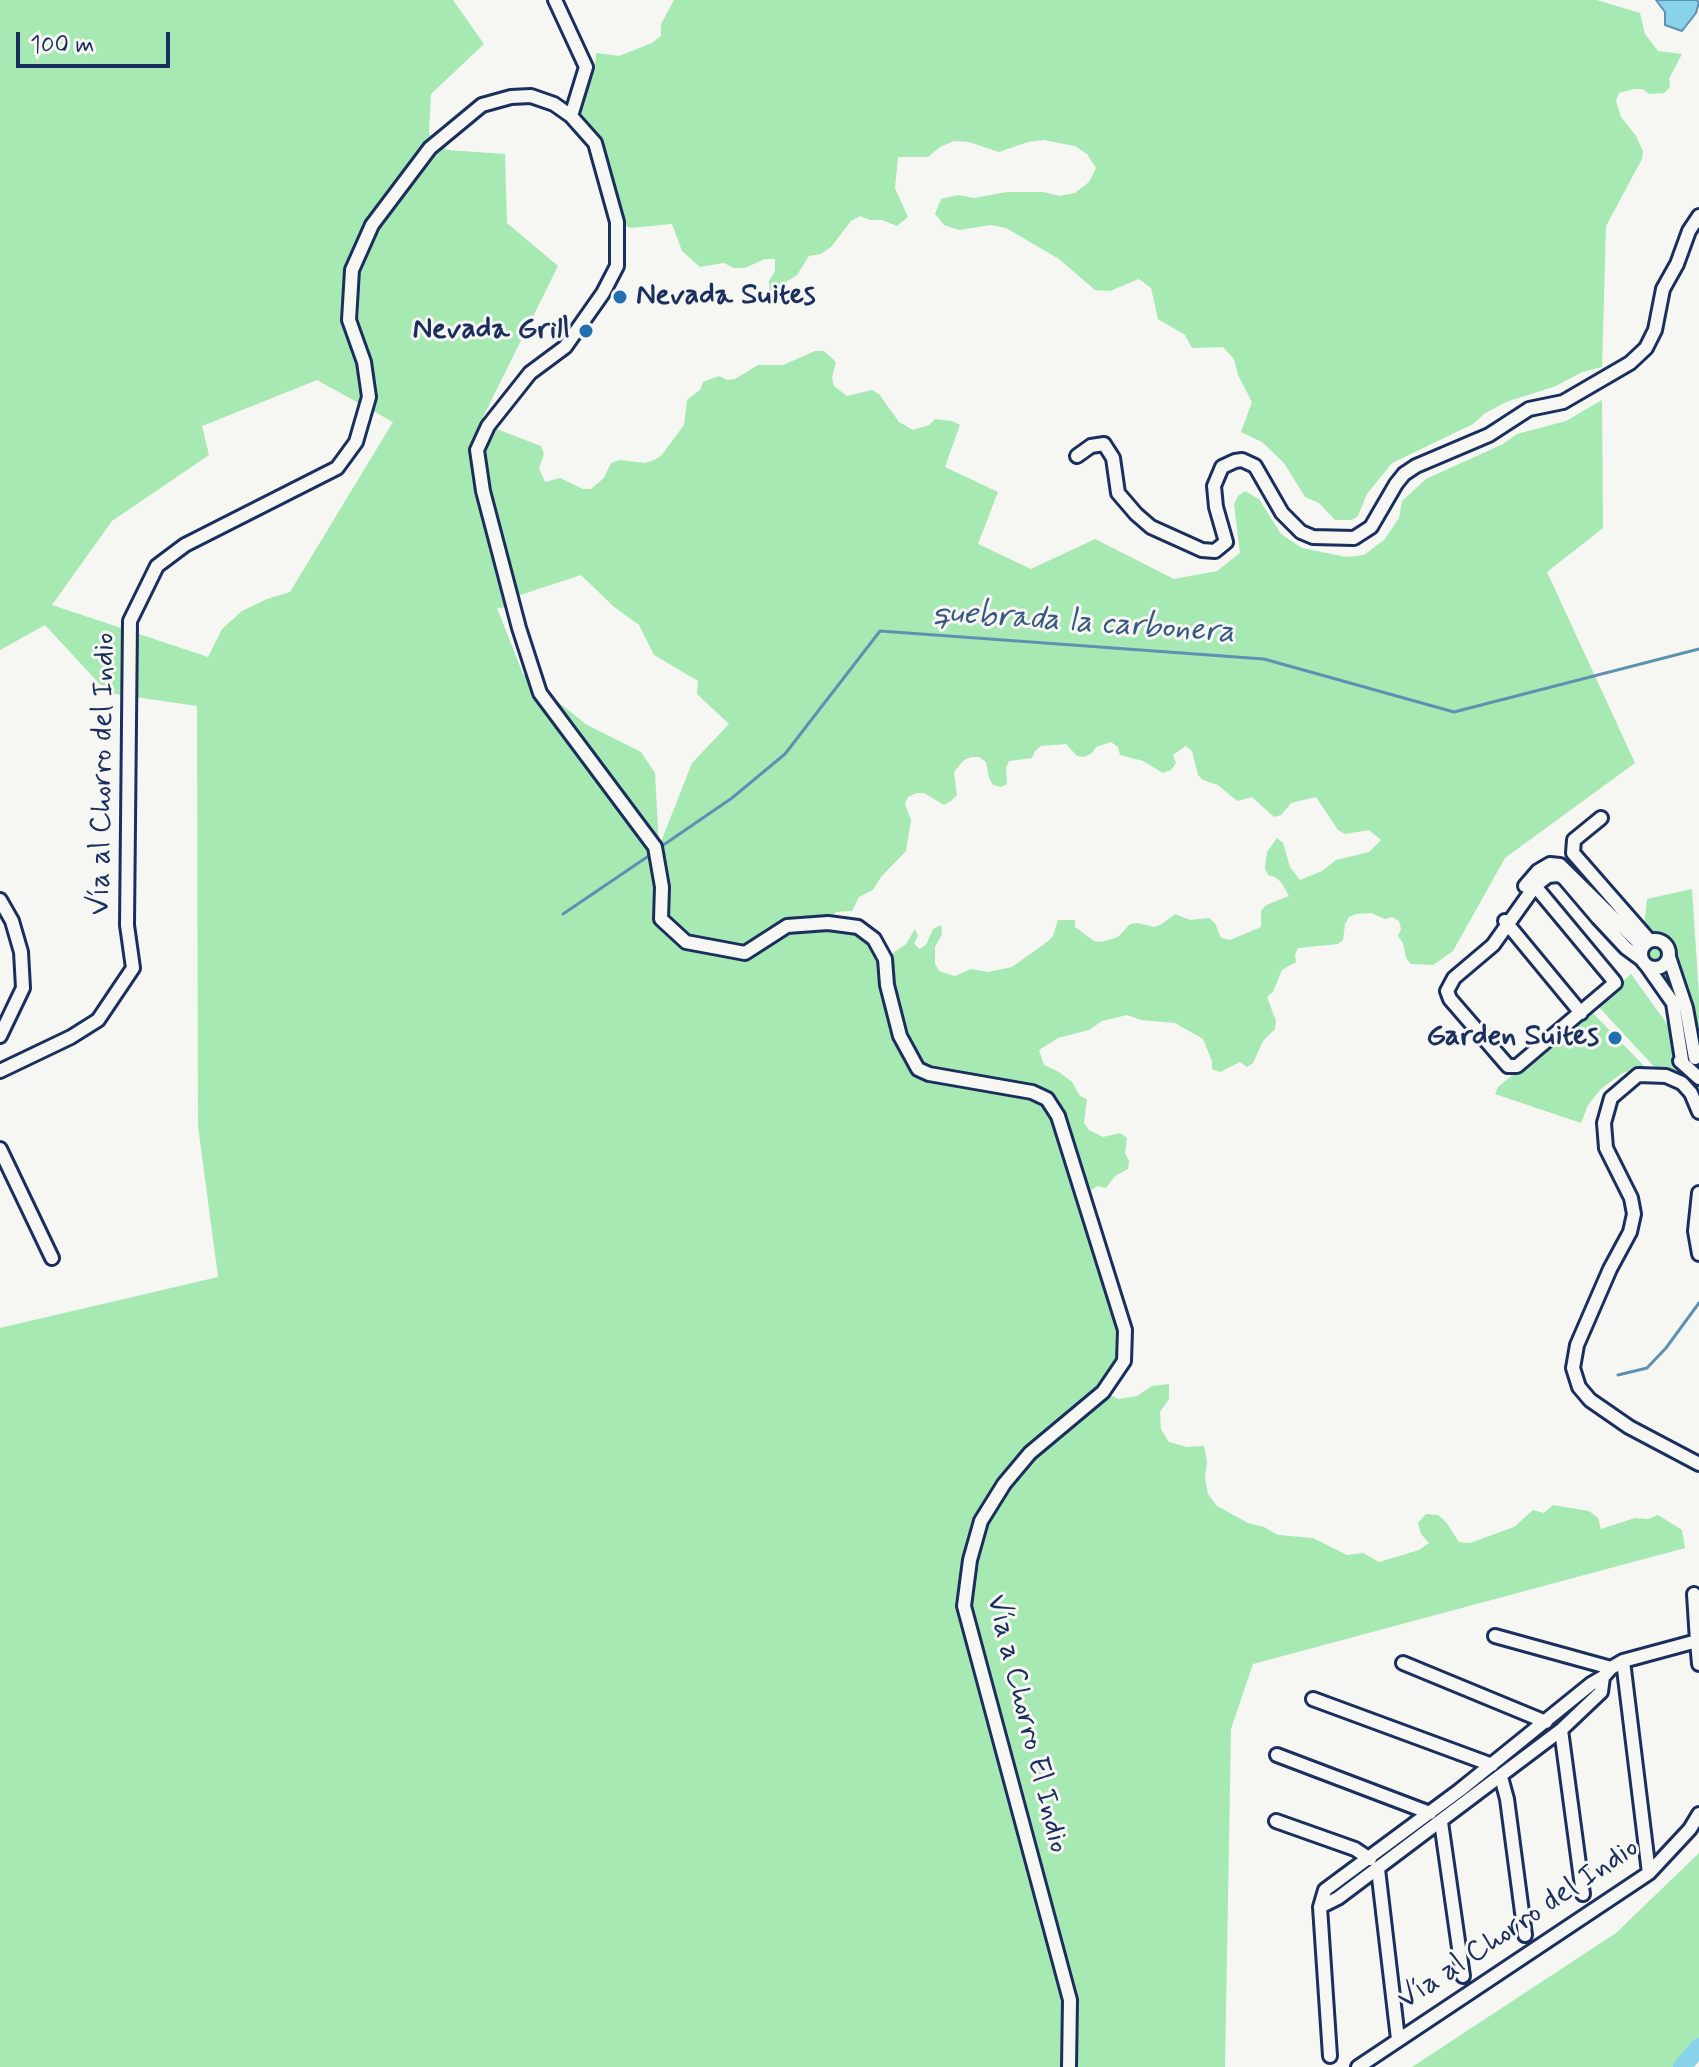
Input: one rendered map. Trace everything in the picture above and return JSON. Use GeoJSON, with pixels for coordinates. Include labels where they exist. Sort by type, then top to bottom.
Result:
{"type":"FeatureCollection","features":[{"type":"Feature","properties":{"kind":"street"},"geometry":{"type":"LineString","coordinates":[[555,0],[586,67],[571,116]]}},
{"type":"Feature","properties":{"kind":"street","name":"Vía al Chorro del Indio"},"geometry":{"type":"LineString","coordinates":[[0,1071],[71,1037],[98,1020],[133,968],[127,925],[130,621],[157,566],[185,545],[337,468],[356,442],[369,397],[364,362],[349,320],[352,270],[372,225],[430,148],[482,105],[511,97],[531,96],[554,104],[571,116],[595,143],[617,222],[617,266],[603,293],[565,347],[530,373],[488,426],[477,450],[483,491],[519,628],[540,693],[655,847],[662,887],[661,919],[686,942],[745,953],[787,926],[828,923],[858,927],[874,939],[885,959],[887,985],[900,1036],[918,1069],[929,1074],[1032,1092],[1047,1099],[1058,1116],[1125,1330],[1124,1361],[1103,1392]]}},
{"type":"Feature","properties":{"kind":"street"},"geometry":{"type":"LineString","coordinates":[[1077,456],[1091,446],[1104,444],[1113,458],[1118,493],[1136,514],[1151,527],[1202,550],[1215,551],[1226,542],[1216,507],[1214,486],[1222,467],[1242,460],[1255,466],[1282,513],[1306,536],[1354,538],[1371,527],[1396,484],[1416,466],[1489,435],[1529,409],[1563,402],[1630,363],[1646,348],[1655,330],[1663,289],[1699,216]]}},
{"type":"Feature","properties":{"kind":"street"},"geometry":{"type":"LineString","coordinates":[[1601,818],[1574,840],[1573,853],[1645,953],[1673,1003],[1689,1060],[1699,1078]]}},
{"type":"Feature","properties":{"kind":"street"},"geometry":{"type":"LineString","coordinates":[[1532,883],[1614,981],[1614,985],[1517,1066],[1508,1066],[1450,999],[1447,991],[1454,978],[1486,949],[1487,941],[1532,883],[1550,864],[1560,865],[1626,948],[1645,953],[1660,967],[1669,957]]}},
{"type":"Feature","properties":{"kind":"street"},"geometry":{"type":"LineString","coordinates":[[0,900],[12,921],[21,952],[23,988],[0,1036]]}},
{"type":"Feature","properties":{"kind":"street"},"geometry":{"type":"LineString","coordinates":[[1505,921],[1581,1013]]}},
{"type":"Feature","properties":{"kind":"street"},"geometry":{"type":"LineString","coordinates":[[1645,953],[1662,941],[1668,948],[1686,1008],[1689,1060]]}},
{"type":"Feature","properties":{"kind":"street"},"geometry":{"type":"LineString","coordinates":[[1669,1077],[1689,1060]]}},
{"type":"Feature","properties":{"kind":"street"},"geometry":{"type":"LineString","coordinates":[[1698,1105],[1682,1083],[1669,1077],[1638,1075],[1611,1098],[1606,1111],[1606,1148],[1631,1198],[1634,1214],[1630,1232],[1577,1345],[1573,1368],[1579,1387],[1606,1412],[1699,1464]]}},
{"type":"Feature","properties":{"kind":"street"},"geometry":{"type":"LineString","coordinates":[[0,1149],[52,1258]]}},
{"type":"Feature","properties":{"kind":"street"},"geometry":{"type":"LineString","coordinates":[[1699,1193],[1695,1231],[1699,1254]]}},
{"type":"Feature","properties":{"kind":"street","name":"Vía a Chorro El Indio"},"geometry":{"type":"LineString","coordinates":[[1069,2067],[1070,2000],[964,1606],[970,1560],[981,1521],[1004,1484],[1030,1453],[1103,1392]]}},
{"type":"Feature","properties":{"kind":"street"},"geometry":{"type":"LineString","coordinates":[[1694,1594],[1699,1664]]}},
{"type":"Feature","properties":{"kind":"street"},"geometry":{"type":"LineString","coordinates":[[1495,1636],[1607,1672]]}},
{"type":"Feature","properties":{"kind":"street"},"geometry":{"type":"LineString","coordinates":[[1374,1864],[1430,1813],[1607,1672],[1623,1661],[1697,1641]]}},
{"type":"Feature","properties":{"kind":"street"},"geometry":{"type":"LineString","coordinates":[[1623,1661],[1649,1873]]}},
{"type":"Feature","properties":{"kind":"street"},"geometry":{"type":"LineString","coordinates":[[1403,1663],[1546,1722]]}},
{"type":"Feature","properties":{"kind":"street"},"geometry":{"type":"LineString","coordinates":[[1330,2056],[1320,1907],[1325,1890],[1441,1822],[1501,1777],[1561,1730],[1601,1692],[1607,1672]]}},
{"type":"Feature","properties":{"kind":"street"},"geometry":{"type":"LineString","coordinates":[[1313,1699],[1492,1765]]}},
{"type":"Feature","properties":{"kind":"street"},"geometry":{"type":"LineString","coordinates":[[1561,1730],[1583,1894]]}},
{"type":"Feature","properties":{"kind":"street"},"geometry":{"type":"LineString","coordinates":[[1277,1755],[1430,1813]]}},
{"type":"Feature","properties":{"kind":"street"},"geometry":{"type":"LineString","coordinates":[[1501,1777],[1507,1799],[1525,1935]]}},
{"type":"Feature","properties":{"kind":"street","name":"Vía al Chorro del Indio"},"geometry":{"type":"LineString","coordinates":[[1358,2067],[1649,1873],[1690,1829],[1699,1814]]}},
{"type":"Feature","properties":{"kind":"street"},"geometry":{"type":"LineString","coordinates":[[1276,1821],[1355,1849],[1374,1864],[1398,2039]]}},
{"type":"Feature","properties":{"kind":"street"},"geometry":{"type":"LineString","coordinates":[[1441,1822],[1463,1976]]}},
{"type":"Feature","properties":{"kind":"green space"},"geometry":{"type":"Polygon","coordinates":[[[0,0],[453,0],[484,44],[431,94],[429,134],[447,150],[505,154],[507,223],[558,266],[483,417],[489,426],[541,446],[544,454],[539,468],[545,482],[560,478],[583,489],[591,489],[604,478],[611,463],[654,460],[661,456],[684,425],[687,400],[700,390],[703,382],[719,376],[727,380],[735,379],[758,365],[783,365],[815,351],[824,351],[836,362],[832,378],[834,386],[847,396],[872,390],[879,394],[899,422],[913,430],[929,425],[935,419],[960,425],[945,467],[998,492],[978,544],[1031,569],[1095,539],[1174,579],[1217,571],[1240,553],[1234,504],[1245,491],[1259,499],[1281,534],[1302,548],[1346,557],[1364,555],[1384,540],[1399,518],[1402,501],[1426,479],[1503,444],[1517,434],[1566,421],[1602,400],[1603,528],[1547,572],[1635,763],[1505,858],[1453,951],[1433,965],[1411,964],[1398,936],[1401,929],[1399,921],[1371,913],[1349,917],[1343,940],[1338,944],[1298,948],[1296,962],[1282,970],[1273,992],[1267,997],[1276,1021],[1275,1029],[1263,1041],[1253,1063],[1247,1067],[1240,1062],[1220,1072],[1212,1069],[1203,1039],[1175,1023],[1141,1020],[1127,1015],[1058,1038],[1039,1050],[1044,1065],[1072,1082],[1080,1096],[1087,1099],[1084,1123],[1089,1130],[1103,1137],[1120,1133],[1127,1138],[1125,1153],[1129,1161],[1128,1169],[1115,1176],[1106,1188],[1098,1186],[1089,1191],[1064,1129],[1125,1330],[1124,1361],[1103,1392],[1119,1399],[1137,1396],[1152,1386],[1169,1384],[1169,1399],[1160,1412],[1161,1429],[1169,1442],[1187,1447],[1204,1446],[1208,1494],[1217,1506],[1278,1535],[1313,1538],[1347,1555],[1363,1553],[1379,1562],[1419,1550],[1429,1543],[1421,1534],[1418,1523],[1426,1514],[1438,1515],[1459,1542],[1470,1543],[1514,1527],[1533,1510],[1544,1513],[1553,1505],[1589,1511],[1598,1518],[1601,1529],[1635,1518],[1648,1519],[1658,1515],[1682,1530],[1685,1548],[1253,1664],[1231,1729],[1225,2067],[0,2067],[0,1328],[218,1277],[198,1126],[197,706],[108,693],[45,625],[0,650],[0,0]],[[317,380],[202,426],[209,455],[112,521],[52,605],[208,657],[222,629],[242,611],[290,592],[393,422],[317,380]],[[492,518],[515,607],[497,608],[523,674],[587,725],[641,752],[655,773],[659,847],[692,763],[729,724],[697,694],[698,681],[654,655],[639,625],[613,606],[581,575],[517,596],[492,518]],[[1111,742],[1096,747],[1084,757],[1077,756],[1066,744],[1041,746],[1032,758],[1009,761],[1007,784],[1001,787],[993,785],[986,762],[979,757],[964,760],[954,772],[957,795],[951,801],[944,805],[924,793],[908,797],[905,804],[911,820],[906,851],[873,890],[859,897],[852,911],[836,912],[829,923],[858,927],[885,959],[906,944],[915,929],[918,936],[914,943],[919,949],[926,945],[933,929],[941,925],[942,934],[935,947],[935,964],[939,971],[955,976],[971,969],[988,972],[1012,967],[1053,936],[1058,920],[1075,920],[1075,927],[1094,941],[1102,942],[1118,937],[1130,924],[1154,927],[1175,914],[1190,920],[1209,918],[1215,923],[1221,938],[1230,940],[1261,927],[1261,911],[1266,905],[1289,896],[1281,882],[1268,875],[1265,868],[1267,852],[1277,838],[1283,843],[1290,867],[1300,880],[1322,871],[1336,860],[1369,852],[1381,840],[1369,830],[1345,834],[1338,830],[1316,797],[1291,803],[1281,815],[1274,817],[1252,797],[1237,801],[1218,785],[1198,775],[1192,751],[1186,746],[1173,755],[1176,763],[1171,770],[1163,773],[1143,761],[1120,755],[1118,747],[1111,742]]]}},
{"type":"Feature","properties":{"kind":"green space"},"geometry":{"type":"Polygon","coordinates":[[[674,0],[1597,0],[1640,13],[1645,34],[1658,51],[1682,54],[1669,79],[1670,87],[1664,93],[1649,94],[1643,89],[1634,89],[1619,93],[1616,101],[1621,117],[1643,151],[1642,159],[1606,226],[1602,367],[1506,402],[1473,424],[1392,463],[1367,494],[1358,516],[1352,520],[1335,520],[1319,503],[1305,497],[1284,463],[1262,442],[1241,432],[1252,402],[1238,375],[1234,359],[1223,347],[1192,348],[1185,335],[1158,319],[1151,288],[1139,279],[1110,291],[1095,290],[1059,259],[1006,228],[991,225],[959,230],[944,225],[935,214],[941,199],[958,195],[974,198],[1007,192],[1043,192],[1059,196],[1075,193],[1089,182],[1096,168],[1087,154],[1075,146],[1044,140],[999,152],[969,142],[954,141],[928,157],[898,157],[895,188],[908,217],[897,226],[860,216],[851,221],[831,247],[821,254],[809,256],[797,275],[770,292],[769,281],[775,271],[775,259],[765,259],[745,268],[734,268],[724,263],[700,267],[682,251],[672,224],[631,228],[617,222],[595,143],[577,119],[595,68],[596,53],[619,56],[652,43],[661,36],[661,24],[674,0]]]}},
{"type":"Feature","properties":{"kind":"green space"},"geometry":{"type":"Polygon","coordinates":[[[1692,889],[1699,995],[1699,1091],[1688,1036],[1639,968],[1647,899],[1692,889]]]}},
{"type":"Feature","properties":{"kind":"green space"},"geometry":{"type":"Polygon","coordinates":[[[1631,974],[1678,1039],[1683,1080],[1660,1073],[1596,1004],[1631,974]]]}},
{"type":"Feature","properties":{"kind":"green space"},"geometry":{"type":"Polygon","coordinates":[[[1590,1010],[1645,1067],[1622,1073],[1601,1089],[1588,1105],[1581,1123],[1495,1094],[1498,1087],[1590,1010]]]}},
{"type":"Feature","properties":{"kind":"green space"},"geometry":{"type":"Polygon","coordinates":[[[1699,1853],[1699,2059],[1694,2067],[1412,2067],[1616,1933],[1699,1853]]]}},
{"type":"Feature","properties":{"kind":"water"},"geometry":{"type":"Polygon","coordinates":[[[1656,0],[1699,2],[1696,13],[1682,31],[1665,25],[1665,12],[1656,0]]]}},
{"type":"Feature","properties":{"kind":"waterway","name":"quebrada la carbonera"},"geometry":{"type":"LineString","coordinates":[[659,848],[732,798],[785,754],[880,631],[1264,659],[1454,712],[1699,649]]}},
{"type":"Feature","properties":{"kind":"waterway","name":"quebrada la carbonera"},"geometry":{"type":"LineString","coordinates":[[563,914],[653,853]]}},
{"type":"Feature","properties":{"kind":"waterway"},"geometry":{"type":"LineString","coordinates":[[1618,1375],[1647,1368],[1699,1303]]}},
{"type":"Feature","properties":{"kind":"waterway"},"geometry":{"type":"LineString","coordinates":[[1682,2067],[1699,2047]]}},
{"type":"Feature","properties":{"kind":"place","name":"Nevada Suites"},"geometry":{"type":"Point","coordinates":[620,297]}},
{"type":"Feature","properties":{"kind":"place","name":"Nevada Grill"},"geometry":{"type":"Point","coordinates":[586,331]}},
{"type":"Feature","properties":{"kind":"place","name":"Garden Suites"},"geometry":{"type":"Point","coordinates":[1615,1038]}}]}
